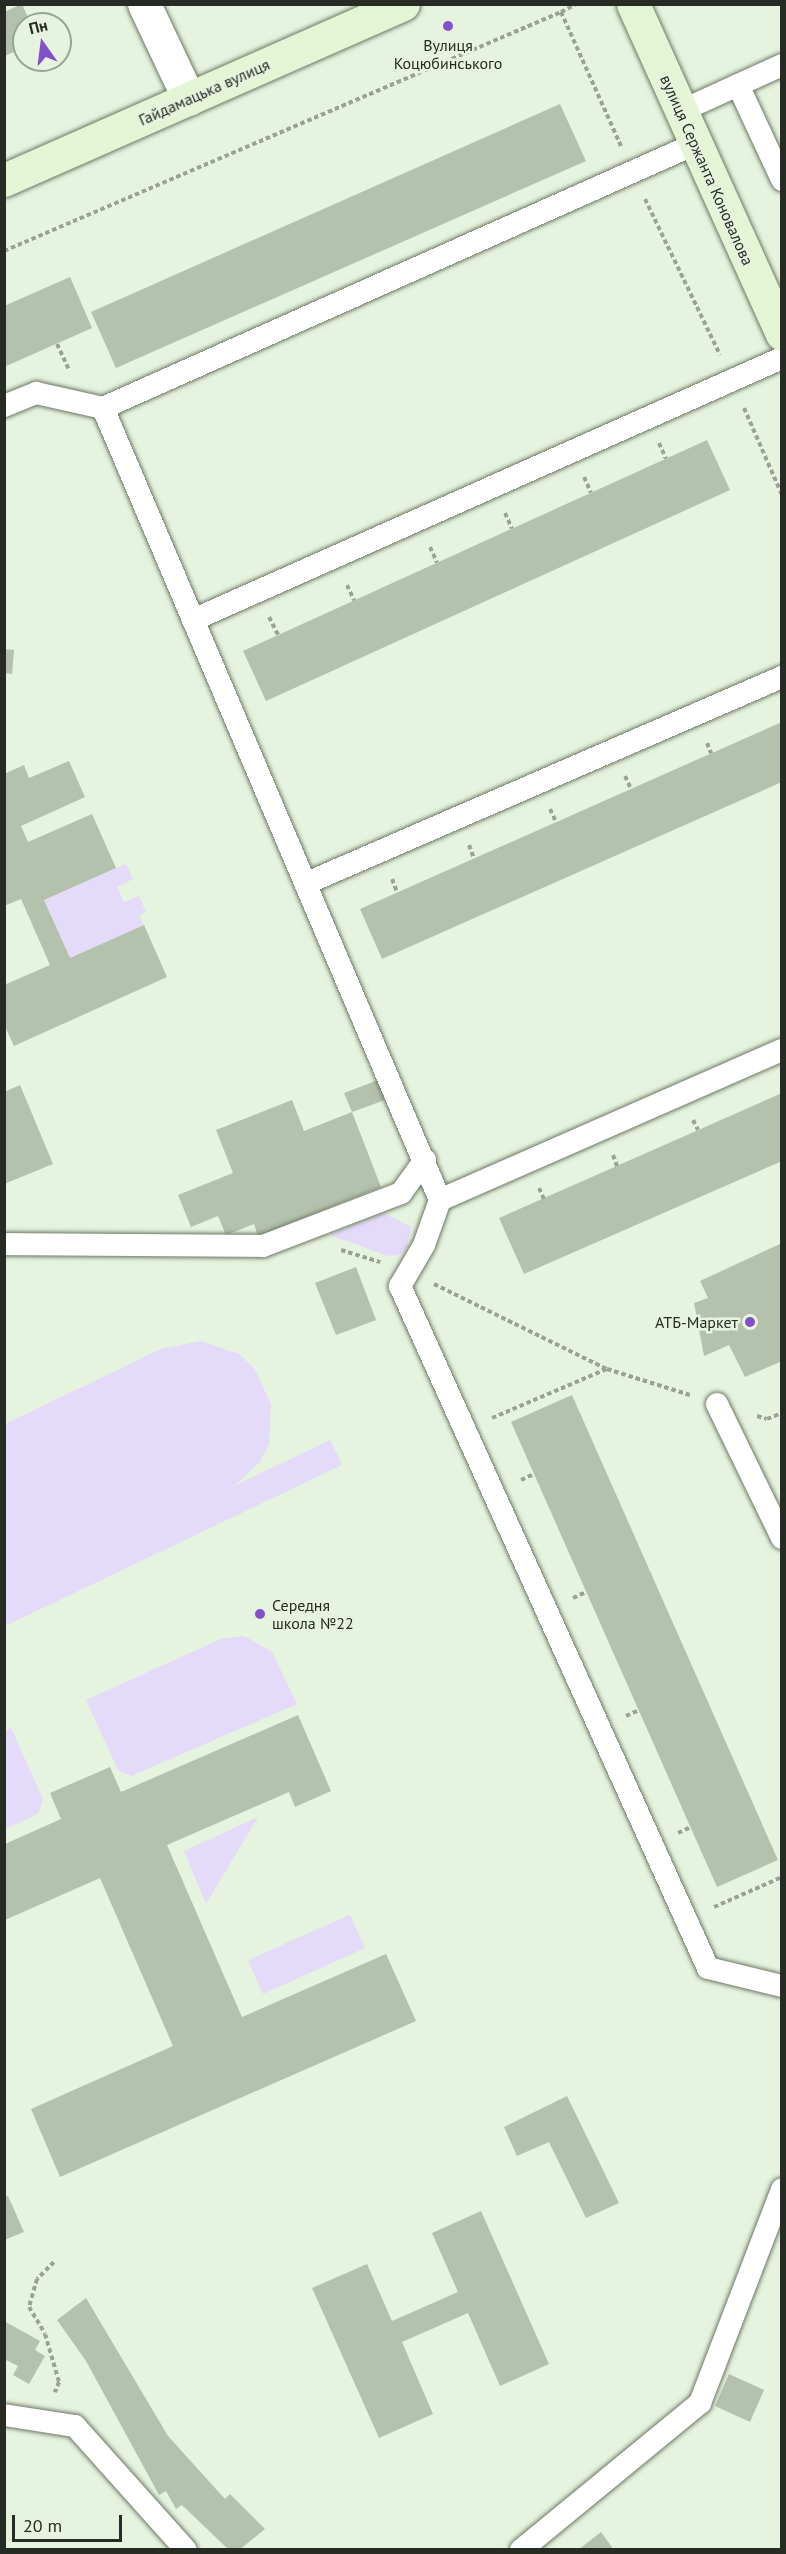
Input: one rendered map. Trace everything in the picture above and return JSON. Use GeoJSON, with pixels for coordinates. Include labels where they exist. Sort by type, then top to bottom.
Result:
{"type":"FeatureCollection","features":[{"type":"Feature","properties":{"kind":"street"},"geometry":{"type":"LineString","coordinates":[[144,4],[189,99]]}},
{"type":"Feature","properties":{"kind":"street","name":"Гайдамацька вулиця"},"geometry":{"type":"LineString","coordinates":[[4,180],[403,4]]}},
{"type":"Feature","properties":{"kind":"street","name":"вулиця Сержанта Коновалова"},"geometry":{"type":"LineString","coordinates":[[633,4],[782,334]]}},
{"type":"Feature","properties":{"kind":"lane"},"geometry":{"type":"LineString","coordinates":[[681,111],[782,65]]}},
{"type":"Feature","properties":{"kind":"lane"},"geometry":{"type":"LineString","coordinates":[[738,85],[782,180]]}},
{"type":"Feature","properties":{"kind":"lane"},"geometry":{"type":"LineString","coordinates":[[4,406],[36,393],[103,408],[695,144]]}},
{"type":"Feature","properties":{"kind":"lane"},"geometry":{"type":"LineString","coordinates":[[193,620],[782,358]]}},
{"type":"Feature","properties":{"kind":"lane"},"geometry":{"type":"LineString","coordinates":[[103,408],[425,1160],[440,1200]]}},
{"type":"Feature","properties":{"kind":"lane"},"geometry":{"type":"LineString","coordinates":[[307,883],[782,676]]}},
{"type":"Feature","properties":{"kind":"lane"},"geometry":{"type":"LineString","coordinates":[[782,1050],[440,1200],[409,1272],[400,1286],[708,1968],[782,1986]]}},
{"type":"Feature","properties":{"kind":"lane"},"geometry":{"type":"LineString","coordinates":[[4,1244],[263,1246],[401,1192],[425,1160]]}},
{"type":"Feature","properties":{"kind":"lane"},"geometry":{"type":"LineString","coordinates":[[717,1404],[782,1538]]}},
{"type":"Feature","properties":{"kind":"lane"},"geometry":{"type":"LineString","coordinates":[[521,2550],[700,2403],[782,2189]]}},
{"type":"Feature","properties":{"kind":"lane"},"geometry":{"type":"LineString","coordinates":[[14,2418],[75,2426],[186,2550]]}},
{"type":"Feature","properties":{"kind":"path"},"geometry":{"type":"LineString","coordinates":[[4,251],[577,4]]}},
{"type":"Feature","properties":{"kind":"path"},"geometry":{"type":"LineString","coordinates":[[561,12],[632,171],[732,380],[782,495]]}},
{"type":"Feature","properties":{"kind":"path"},"geometry":{"type":"LineString","coordinates":[[295,1235],[409,1272],[607,1369],[767,1419],[782,1413]]}},
{"type":"Feature","properties":{"kind":"path"},"geometry":{"type":"LineString","coordinates":[[465,1430],[607,1369]]}},
{"type":"Feature","properties":{"kind":"path"},"geometry":{"type":"LineString","coordinates":[[686,1920],[782,1876]]}},
{"type":"Feature","properties":{"kind":"path"},"geometry":{"type":"LineString","coordinates":[[14,2418],[45,2414],[59,2382],[45,2334],[28,2307],[37,2279],[54,2262]]}},
{"type":"Feature","properties":{"kind":"path"},"geometry":{"type":"LineString","coordinates":[[4,2533],[4,2547]]}},
{"type":"Feature","properties":{"kind":"shaded area"},"geometry":{"type":"Polygon","coordinates":[[[126,864],[133,879],[117,887],[124,902],[139,896],[146,912],[139,915],[144,925],[70,958],[44,900],[126,864]]]}},
{"type":"Feature","properties":{"kind":"shaded area"},"geometry":{"type":"Polygon","coordinates":[[[384,1213],[411,1227],[407,1249],[400,1255],[388,1256],[330,1235],[384,1213]]]}},
{"type":"Feature","properties":{"kind":"shaded area"},"geometry":{"type":"Polygon","coordinates":[[[201,1341],[239,1354],[254,1368],[271,1404],[269,1445],[259,1463],[234,1486],[330,1440],[342,1465],[5,1626],[5,1424],[161,1349],[201,1341]]]}},
{"type":"Feature","properties":{"kind":"shaded area"},"geometry":{"type":"Polygon","coordinates":[[[244,1636],[272,1652],[297,1704],[131,1776],[118,1770],[86,1700],[221,1639],[244,1636]]]}},
{"type":"Feature","properties":{"kind":"shaded area"},"geometry":{"type":"Polygon","coordinates":[[[11,1728],[43,1799],[38,1814],[5,1829],[5,1731],[11,1728]]]}},
{"type":"Feature","properties":{"kind":"shaded area"},"geometry":{"type":"Polygon","coordinates":[[[258,1817],[206,1904],[184,1851],[258,1817]]]}},
{"type":"Feature","properties":{"kind":"shaded area"},"geometry":{"type":"Polygon","coordinates":[[[350,1915],[365,1948],[263,1994],[248,1960],[350,1915]]]}},
{"type":"Feature","properties":{"kind":"building"},"geometry":{"type":"Polygon","coordinates":[[[22,4],[26,12],[12,12],[12,53],[4,56],[4,12],[22,4]]]}},
{"type":"Feature","properties":{"kind":"building"},"geometry":{"type":"Polygon","coordinates":[[[560,104],[586,161],[116,368],[91,312],[560,104]]]}},
{"type":"Feature","properties":{"kind":"building"},"geometry":{"type":"Polygon","coordinates":[[[70,277],[92,328],[4,367],[4,306],[70,277]]]}},
{"type":"Feature","properties":{"kind":"building"},"geometry":{"type":"Polygon","coordinates":[[[707,440],[730,490],[266,701],[243,651],[707,440]]]}},
{"type":"Feature","properties":{"kind":"building"},"geometry":{"type":"Polygon","coordinates":[[[4,649],[14,650],[12,674],[4,673],[4,649]]]}},
{"type":"Feature","properties":{"kind":"building"},"geometry":{"type":"Polygon","coordinates":[[[782,722],[782,782],[382,959],[360,909],[782,722]]]}},
{"type":"Feature","properties":{"kind":"building"},"geometry":{"type":"Polygon","coordinates":[[[69,761],[85,797],[21,826],[28,842],[92,814],[116,868],[44,900],[70,958],[144,925],[167,977],[14,1046],[4,1024],[4,985],[50,965],[21,899],[4,906],[4,774],[24,765],[29,778],[69,761]]]}},
{"type":"Feature","properties":{"kind":"building"},"geometry":{"type":"Polygon","coordinates":[[[378,1080],[385,1100],[352,1112],[344,1093],[378,1080]]]}},
{"type":"Feature","properties":{"kind":"building"},"geometry":{"type":"Polygon","coordinates":[[[20,1085],[53,1164],[4,1184],[4,1092],[20,1085]]]}},
{"type":"Feature","properties":{"kind":"building"},"geometry":{"type":"Polygon","coordinates":[[[782,1093],[782,1161],[524,1274],[499,1218],[782,1093]]]}},
{"type":"Feature","properties":{"kind":"building"},"geometry":{"type":"Polygon","coordinates":[[[292,1100],[304,1131],[352,1112],[381,1187],[258,1236],[254,1224],[226,1235],[218,1216],[191,1227],[178,1195],[233,1173],[216,1130],[292,1100]]]}},
{"type":"Feature","properties":{"kind":"building","name":"АТБ-Маркет"},"geometry":{"type":"Polygon","coordinates":[[[782,1243],[782,1361],[745,1377],[729,1345],[704,1356],[694,1303],[708,1298],[700,1281],[782,1243]]]}},
{"type":"Feature","properties":{"kind":"building"},"geometry":{"type":"Polygon","coordinates":[[[356,1267],[376,1320],[336,1335],[315,1283],[356,1267]]]}},
{"type":"Feature","properties":{"kind":"building"},"geometry":{"type":"Polygon","coordinates":[[[572,1395],[778,1860],[717,1887],[511,1422],[572,1395]]]}},
{"type":"Feature","properties":{"kind":"building"},"geometry":{"type":"Polygon","coordinates":[[[298,1715],[331,1791],[295,1807],[289,1792],[167,1845],[242,2017],[386,1954],[416,2021],[60,2177],[31,2109],[173,2046],[100,1878],[5,1920],[5,1844],[61,1819],[50,1793],[110,1767],[121,1792],[298,1715]]]}},
{"type":"Feature","properties":{"kind":"building"},"geometry":{"type":"Polygon","coordinates":[[[567,2096],[619,2203],[586,2218],[549,2142],[517,2156],[504,2127],[567,2096]]]}},
{"type":"Feature","properties":{"kind":"building"},"geometry":{"type":"Polygon","coordinates":[[[8,2196],[24,2232],[4,2240],[4,2197],[8,2196]]]}},
{"type":"Feature","properties":{"kind":"building"},"geometry":{"type":"Polygon","coordinates":[[[481,2211],[549,2364],[500,2386],[468,2313],[402,2342],[433,2414],[379,2438],[312,2288],[367,2264],[392,2321],[458,2292],[432,2233],[481,2211]]]}},
{"type":"Feature","properties":{"kind":"building"},"geometry":{"type":"Polygon","coordinates":[[[86,2298],[168,2436],[225,2499],[230,2494],[265,2529],[239,2550],[229,2550],[182,2505],[176,2509],[166,2491],[159,2495],[86,2361],[57,2320],[86,2298]]]}},
{"type":"Feature","properties":{"kind":"building"},"geometry":{"type":"Polygon","coordinates":[[[4,2321],[40,2341],[35,2350],[45,2356],[29,2384],[13,2375],[18,2366],[4,2359],[4,2321]]]}},
{"type":"Feature","properties":{"kind":"building"},"geometry":{"type":"Polygon","coordinates":[[[729,2374],[764,2390],[750,2422],[715,2406],[729,2374]]]}},
{"type":"Feature","properties":{"kind":"building"},"geometry":{"type":"Polygon","coordinates":[[[601,2532],[614,2550],[578,2550],[601,2532]]]}},
{"type":"Feature","properties":{"kind":"place","name":"Вулиця Коцюбинського"},"geometry":{"type":"Point","coordinates":[448,26]}},
{"type":"Feature","properties":{"kind":"place","name":"АТБ-Маркет"},"geometry":{"type":"Point","coordinates":[750,1322]}},
{"type":"Feature","properties":{"kind":"place","name":"Середня школа №22"},"geometry":{"type":"Point","coordinates":[260,1614]}}]}
